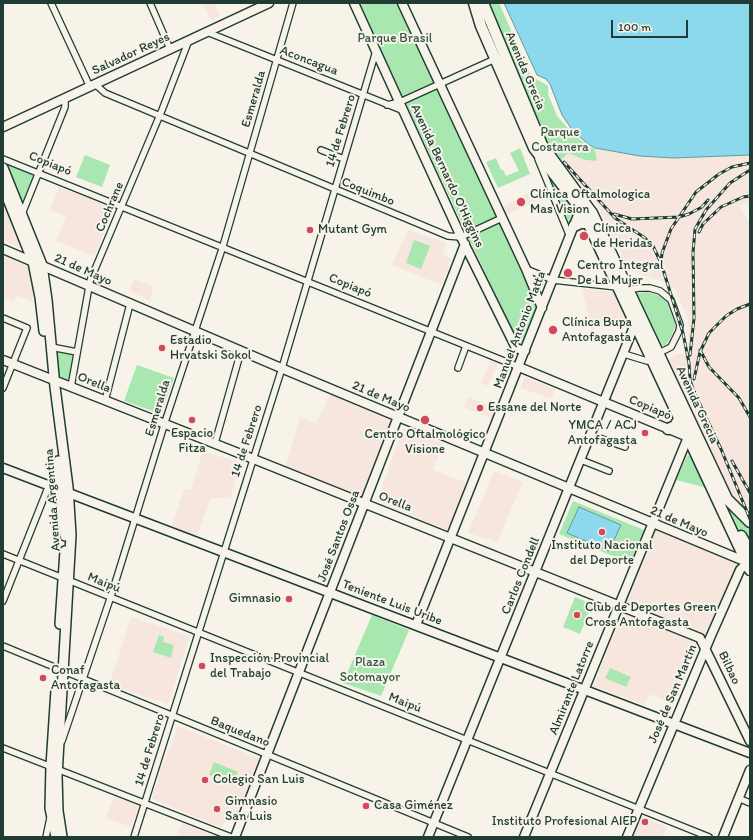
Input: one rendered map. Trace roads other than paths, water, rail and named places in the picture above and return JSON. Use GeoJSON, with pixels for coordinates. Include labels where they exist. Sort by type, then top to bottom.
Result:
{"type":"FeatureCollection","features":[{"type":"Feature","properties":{"kind":"highway","name":"Avenida Grecia"},"geometry":{"type":"LineString","coordinates":[[474,3],[495,59],[534,148],[595,219],[629,292],[679,419],[749,566]]}},
{"type":"Feature","properties":{"kind":"highway","name":"Avenida Grecia"},"geometry":{"type":"LineString","coordinates":[[483,3],[542,145],[582,204],[588,223],[635,324],[692,426],[727,499],[750,522]]}},
{"type":"Feature","properties":{"kind":"highway"},"geometry":{"type":"LineString","coordinates":[[574,226],[581,222],[588,223]]}},
{"type":"Feature","properties":{"kind":"highway"},"geometry":{"type":"LineString","coordinates":[[668,429],[675,426],[679,419]]}},
{"type":"Feature","properties":{"kind":"highway"},"geometry":{"type":"LineString","coordinates":[[692,426],[688,437],[703,448]]}},
{"type":"Feature","properties":{"kind":"highway"},"geometry":{"type":"LineString","coordinates":[[729,522],[735,524],[750,552]]}},
{"type":"Feature","properties":{"kind":"main road","name":"Avenida Argentina"},"geometry":{"type":"LineString","coordinates":[[3,168],[22,214],[38,264],[47,300],[51,348],[51,380]]}},
{"type":"Feature","properties":{"kind":"main road","name":"Avenida Argentina"},"geometry":{"type":"LineString","coordinates":[[3,187],[38,264],[40,297],[71,535],[66,579],[50,813],[56,837]]}},
{"type":"Feature","properties":{"kind":"main road","name":"Avenida Argentina"},"geometry":{"type":"LineString","coordinates":[[60,670],[59,749],[54,768],[62,837]]}},
{"type":"Feature","properties":{"kind":"street"},"geometry":{"type":"LineString","coordinates":[[51,3],[93,85]]}},
{"type":"Feature","properties":{"kind":"street"},"geometry":{"type":"LineString","coordinates":[[150,3],[170,49]]}},
{"type":"Feature","properties":{"kind":"street","name":"Salvador Reyes"},"geometry":{"type":"LineString","coordinates":[[3,127],[207,32],[255,6],[269,3]]}},
{"type":"Feature","properties":{"kind":"street","name":"Esmeralda"},"geometry":{"type":"LineString","coordinates":[[59,749],[136,518],[164,424],[223,246],[293,3]]}},
{"type":"Feature","properties":{"kind":"street","name":"Avenida Bernardo O'Higgins"},"geometry":{"type":"LineString","coordinates":[[354,3],[463,241],[516,348],[525,351]]}},
{"type":"Feature","properties":{"kind":"street"},"geometry":{"type":"LineString","coordinates":[[402,3],[526,269],[542,308]]}},
{"type":"Feature","properties":{"kind":"street","name":"Aconcagua"},"geometry":{"type":"LineString","coordinates":[[207,32],[364,94],[404,112]]}},
{"type":"Feature","properties":{"kind":"street","name":"Cochrane"},"geometry":{"type":"LineString","coordinates":[[71,387],[89,286],[160,116],[189,40]]}},
{"type":"Feature","properties":{"kind":"street","name":"14 de Febrero"},"geometry":{"type":"LineString","coordinates":[[134,837],[252,458],[282,368],[306,281],[335,190],[376,50]]}},
{"type":"Feature","properties":{"kind":"street"},"geometry":{"type":"LineString","coordinates":[[387,105],[400,102],[495,59]]}},
{"type":"Feature","properties":{"kind":"street","name":"Coquimbo"},"geometry":{"type":"LineString","coordinates":[[93,85],[104,93],[335,190],[463,241]]}},
{"type":"Feature","properties":{"kind":"street"},"geometry":{"type":"LineString","coordinates":[[22,214],[66,107],[65,98]]}},
{"type":"Feature","properties":{"kind":"street","name":"Avenida Grecia"},"geometry":{"type":"LineString","coordinates":[[534,148],[570,237]]}},
{"type":"Feature","properties":{"kind":"street"},"geometry":{"type":"LineString","coordinates":[[321,150],[344,159]]}},
{"type":"Feature","properties":{"kind":"street","name":"Copiapó"},"geometry":{"type":"LineString","coordinates":[[3,159],[223,246],[688,437]]}},
{"type":"Feature","properties":{"kind":"street","name":"Manuel Antonio Matta"},"geometry":{"type":"LineString","coordinates":[[416,625],[582,204]]}},
{"type":"Feature","properties":{"kind":"street"},"geometry":{"type":"LineString","coordinates":[[463,241],[502,218]]}},
{"type":"Feature","properties":{"kind":"street","name":"José Santos Ossa"},"geometry":{"type":"LineString","coordinates":[[235,837],[431,332],[463,241]]}},
{"type":"Feature","properties":{"kind":"street","name":"21 de Mayo"},"geometry":{"type":"LineString","coordinates":[[3,249],[241,351],[652,523],[749,566]]}},
{"type":"Feature","properties":{"kind":"street"},"geometry":{"type":"LineString","coordinates":[[526,269],[553,280],[617,287]]}},
{"type":"Feature","properties":{"kind":"street"},"geometry":{"type":"LineString","coordinates":[[624,301],[629,292],[639,288],[650,288],[660,291],[671,300],[680,325],[679,331],[671,347],[653,356],[647,361],[624,354]]}},
{"type":"Feature","properties":{"kind":"street"},"geometry":{"type":"LineString","coordinates":[[35,310],[40,297]]}},
{"type":"Feature","properties":{"kind":"street"},"geometry":{"type":"LineString","coordinates":[[106,401],[130,304]]}},
{"type":"Feature","properties":{"kind":"street"},"geometry":{"type":"LineString","coordinates":[[3,318],[27,328],[3,388]]}},
{"type":"Feature","properties":{"kind":"street","name":"Carlos Condell"},"geometry":{"type":"LineString","coordinates":[[428,837],[605,402],[635,324]]}},
{"type":"Feature","properties":{"kind":"street"},"geometry":{"type":"LineString","coordinates":[[458,368],[466,346]]}},
{"type":"Feature","properties":{"kind":"street","name":"Orella"},"geometry":{"type":"LineString","coordinates":[[51,348],[77,352]]}},
{"type":"Feature","properties":{"kind":"street"},"geometry":{"type":"LineString","coordinates":[[215,443],[241,351]]}},
{"type":"Feature","properties":{"kind":"street","name":"Orella"},"geometry":{"type":"LineString","coordinates":[[3,360],[451,537],[700,638],[706,648]]}},
{"type":"Feature","properties":{"kind":"street"},"geometry":{"type":"LineString","coordinates":[[592,434],[625,447]]}},
{"type":"Feature","properties":{"kind":"street","name":"Almirante Latorre"},"geometry":{"type":"LineString","coordinates":[[524,837],[688,437]]}},
{"type":"Feature","properties":{"kind":"street"},"geometry":{"type":"LineString","coordinates":[[581,460],[609,470]]}},
{"type":"Feature","properties":{"kind":"street","name":"Teniente Luis Uribe"},"geometry":{"type":"LineString","coordinates":[[3,468],[224,551],[750,753]]}},
{"type":"Feature","properties":{"kind":"street"},"geometry":{"type":"LineString","coordinates":[[3,601],[49,485]]}},
{"type":"Feature","properties":{"kind":"street","name":"Maipú"},"geometry":{"type":"LineString","coordinates":[[3,554],[709,837]]}},
{"type":"Feature","properties":{"kind":"street","name":"José de San Martín"},"geometry":{"type":"LineString","coordinates":[[627,837],[673,723],[740,570],[749,566]]}},
{"type":"Feature","properties":{"kind":"street","name":"Baquedano"},"geometry":{"type":"LineString","coordinates":[[3,646],[468,837]]}},
{"type":"Feature","properties":{"kind":"street","name":"Bilbao"},"geometry":{"type":"LineString","coordinates":[[706,648],[750,741]]}},
{"type":"Feature","properties":{"kind":"street"},"geometry":{"type":"LineString","coordinates":[[3,748],[231,837]]}},
{"type":"Feature","properties":{"kind":"street"},"geometry":{"type":"LineString","coordinates":[[723,837],[750,770]]}},
{"type":"Feature","properties":{"kind":"street"},"geometry":{"type":"LineString","coordinates":[[738,798],[750,803]]}},
{"type":"Feature","properties":{"kind":"street"},"geometry":{"type":"LineString","coordinates":[[46,837],[50,813]]}},
{"type":"Feature","properties":{"kind":"water"},"geometry":{"type":"Polygon","coordinates":[[[504,3],[750,3],[750,155],[673,158],[640,156],[595,148],[588,144],[573,131],[562,115],[550,84],[546,79],[537,75],[504,3]]]}},
{"type":"Feature","properties":{"kind":"water"},"geometry":{"type":"Polygon","coordinates":[[[579,507],[621,525],[609,551],[567,533],[579,507]]]}},
{"type":"Feature","properties":{"kind":"railway"},"geometry":{"type":"LineString","coordinates":[[564,162],[615,218],[645,238],[653,246],[661,263],[683,333],[689,363],[690,380],[694,392],[721,449],[750,519]]}},
{"type":"Feature","properties":{"kind":"railway"},"geometry":{"type":"LineString","coordinates":[[661,263],[662,253],[671,229],[696,192],[719,174],[732,167],[750,163]]}},
{"type":"Feature","properties":{"kind":"railway"},"geometry":{"type":"LineString","coordinates":[[690,355],[694,318],[693,253],[695,229],[706,210],[730,183],[750,170]]}},
{"type":"Feature","properties":{"kind":"railway"},"geometry":{"type":"LineString","coordinates":[[699,232],[703,224],[721,207],[743,197],[750,196]]}},
{"type":"Feature","properties":{"kind":"railway"},"geometry":{"type":"LineString","coordinates":[[614,214],[632,219],[679,217],[689,214],[702,207],[708,200]]}},
{"type":"Feature","properties":{"kind":"railway"},"geometry":{"type":"LineString","coordinates":[[694,379],[700,352],[709,333],[726,316],[737,309],[750,304]]}},
{"type":"Feature","properties":{"kind":"railway"},"geometry":{"type":"LineString","coordinates":[[700,350],[709,367],[739,398],[750,417]]}},
{"type":"Feature","properties":{"kind":"railway"},"geometry":{"type":"LineString","coordinates":[[732,461],[750,493]]}},
{"type":"Feature","properties":{"kind":"place","name":"Clínica Oftalmologica Mas Vision"},"geometry":{"type":"Point","coordinates":[521,202]}},
{"type":"Feature","properties":{"kind":"place","name":"Mutant Gym"},"geometry":{"type":"Point","coordinates":[310,230]}},
{"type":"Feature","properties":{"kind":"place","name":"Clínica de Heridas"},"geometry":{"type":"Point","coordinates":[584,236]}},
{"type":"Feature","properties":{"kind":"place","name":"Centro Integral De La Mujer"},"geometry":{"type":"Point","coordinates":[568,273]}},
{"type":"Feature","properties":{"kind":"place","name":"Clínica Bupa Antofagasta"},"geometry":{"type":"Point","coordinates":[553,330]}},
{"type":"Feature","properties":{"kind":"place","name":"Estadio Hrvatski Sokol"},"geometry":{"type":"Point","coordinates":[162,348]}},
{"type":"Feature","properties":{"kind":"place","name":"Essane del Norte"},"geometry":{"type":"Point","coordinates":[480,408]}},
{"type":"Feature","properties":{"kind":"place","name":"Espacio Fitza"},"geometry":{"type":"Point","coordinates":[192,420]}},
{"type":"Feature","properties":{"kind":"place","name":"Centro Oftalmológico Visione"},"geometry":{"type":"Point","coordinates":[425,420]}},
{"type":"Feature","properties":{"kind":"place","name":"YMCA / ACJ Antofagasta"},"geometry":{"type":"Point","coordinates":[645,433]}},
{"type":"Feature","properties":{"kind":"place","name":"Instituto Nacional del Deporte"},"geometry":{"type":"Point","coordinates":[602,532]}},
{"type":"Feature","properties":{"kind":"place","name":"Gimnasio"},"geometry":{"type":"Point","coordinates":[289,599]}},
{"type":"Feature","properties":{"kind":"place","name":"Club de Deportes Green Cross Antofagasta"},"geometry":{"type":"Point","coordinates":[577,615]}},
{"type":"Feature","properties":{"kind":"place","name":"Inspección Provincial del Trabajo"},"geometry":{"type":"Point","coordinates":[202,666]}},
{"type":"Feature","properties":{"kind":"place","name":"Conaf Antofagasta"},"geometry":{"type":"Point","coordinates":[43,678]}},
{"type":"Feature","properties":{"kind":"place","name":"Colegio San Luis"},"geometry":{"type":"Point","coordinates":[205,780]}},
{"type":"Feature","properties":{"kind":"place","name":"Casa Giménez"},"geometry":{"type":"Point","coordinates":[366,806]}},
{"type":"Feature","properties":{"kind":"place","name":"Gimnasio San Luis"},"geometry":{"type":"Point","coordinates":[217,809]}},
{"type":"Feature","properties":{"kind":"place","name":"Instituto Profesional AIEP"},"geometry":{"type":"Point","coordinates":[645,822]}},
{"type":"Feature","properties":{"kind":"park label","name":"Parque Brasil"},"geometry":{"type":"Point","coordinates":[395,39]}},
{"type":"Feature","properties":{"kind":"park label","name":"Parque Costanera"},"geometry":{"type":"Point","coordinates":[560,140]}},
{"type":"Feature","properties":{"kind":"park label","name":"Plaza Sotomayor"},"geometry":{"type":"Point","coordinates":[370,670]}}]}
